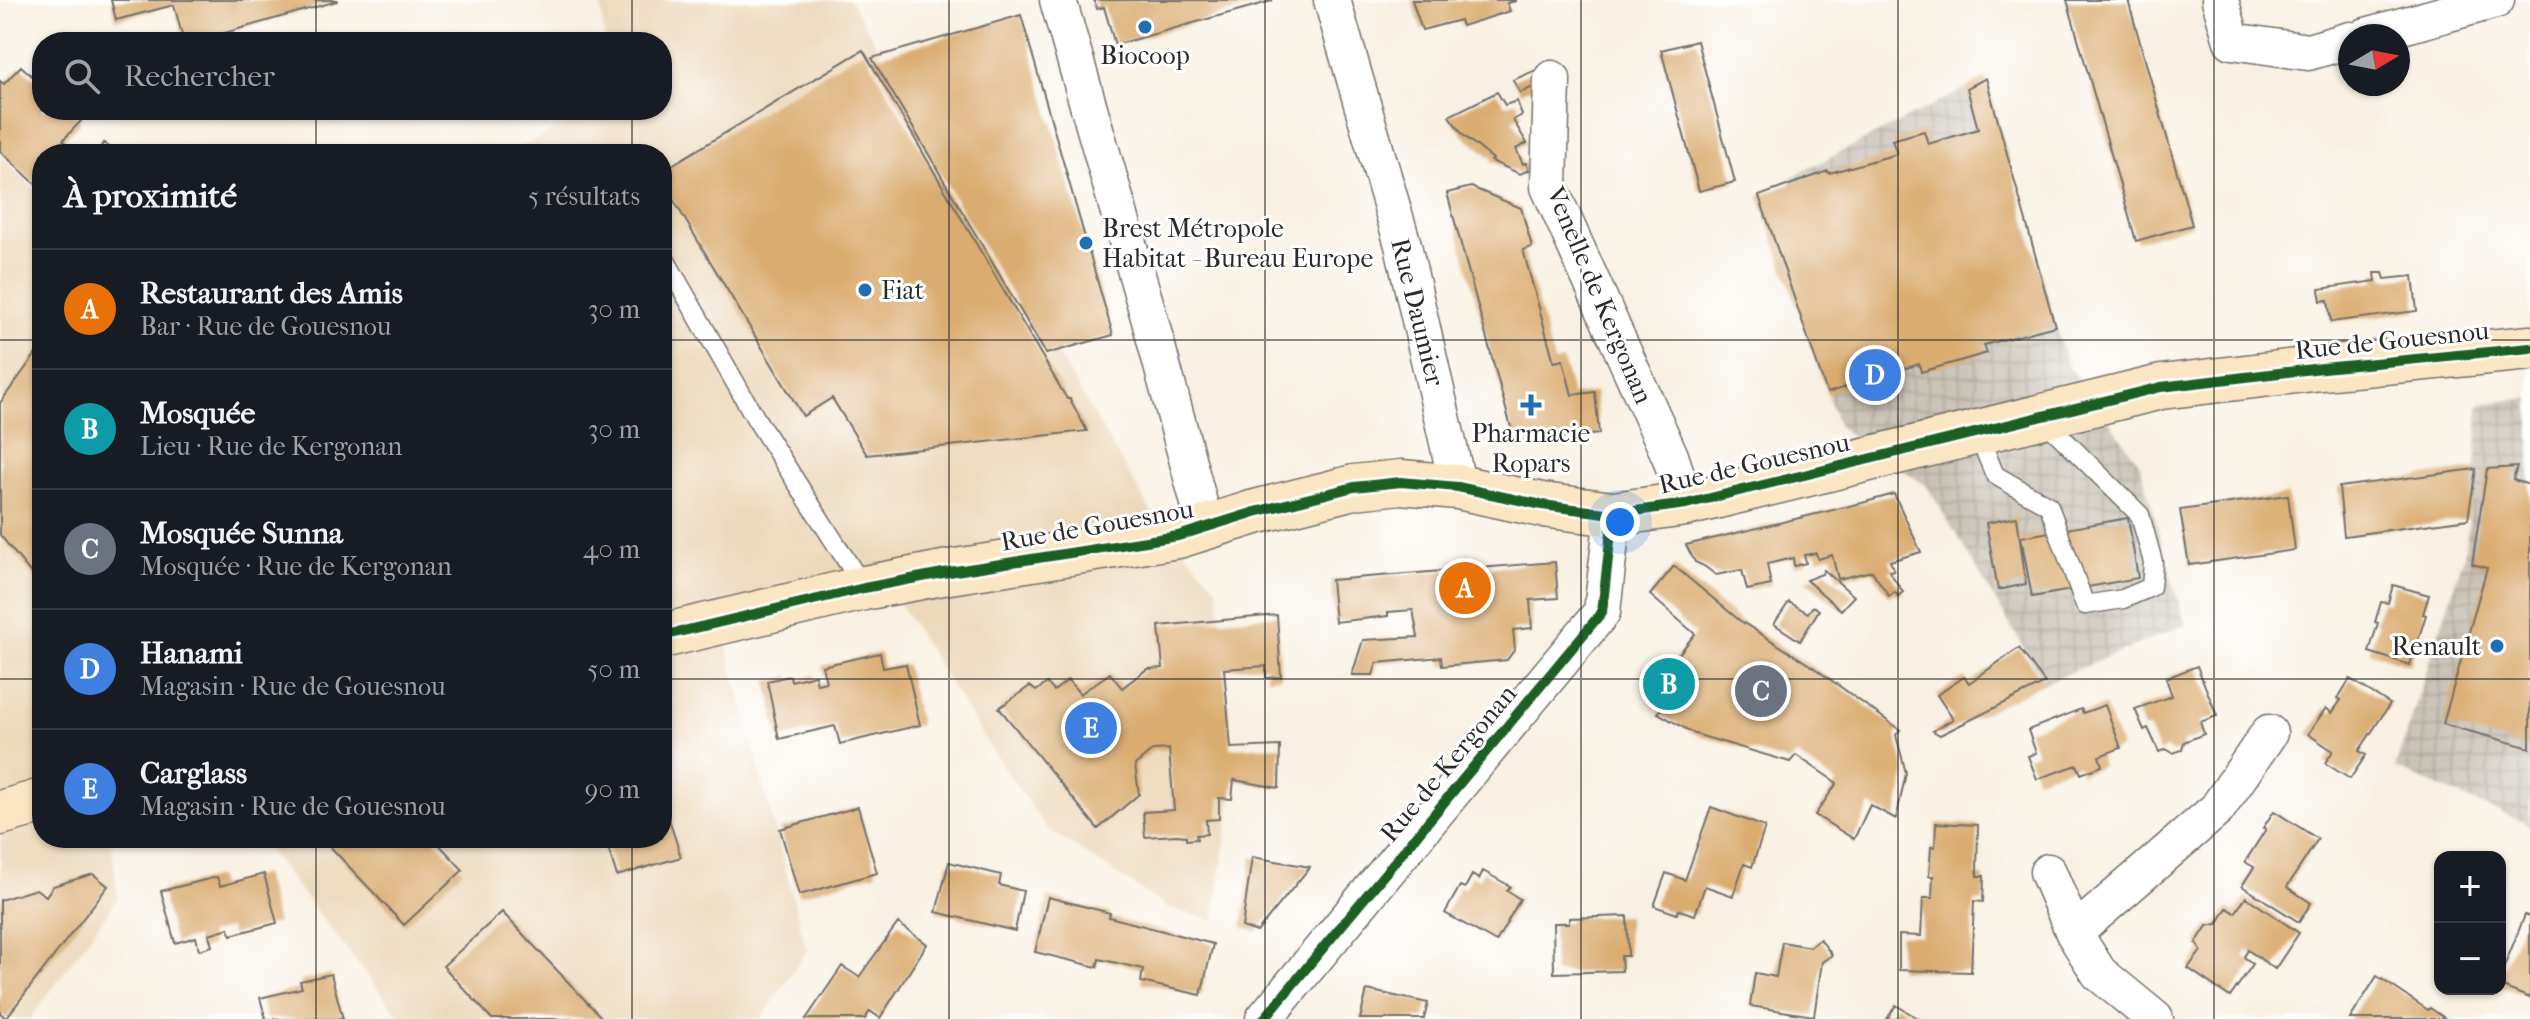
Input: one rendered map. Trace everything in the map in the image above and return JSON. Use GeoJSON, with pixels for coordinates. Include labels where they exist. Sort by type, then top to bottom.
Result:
{"type":"FeatureCollection","features":[{"type":"Feature","properties":{"kind":"street"},"geometry":{"type":"LineString","coordinates":[[1058,0],[1206,529]]}},
{"type":"Feature","properties":{"kind":"street","name":"Rue Daumier"},"geometry":{"type":"LineString","coordinates":[[1332,0],[1403,245],[1458,487]]}},
{"type":"Feature","properties":{"kind":"street"},"geometry":{"type":"LineString","coordinates":[[2220,0],[2232,41],[2308,52],[2338,43]]}},
{"type":"Feature","properties":{"kind":"street"},"geometry":{"type":"LineString","coordinates":[[2409,24],[2496,0]]}},
{"type":"Feature","properties":{"kind":"street","name":"Venelle de Kergonan"},"geometry":{"type":"LineString","coordinates":[[1552,79],[1549,187],[1670,456],[1686,504]]}},
{"type":"Feature","properties":{"kind":"street","name":"Rue de Gouesnou"},"geometry":{"type":"LineString","coordinates":[[672,634],[864,588],[1149,542],[1354,487],[1401,482],[1458,487],[1542,505],[1613,514],[1686,504],[2161,387],[2530,348]]}},
{"type":"Feature","properties":{"kind":"street","name":"Rue de Kergonan"},"geometry":{"type":"LineString","coordinates":[[1264,1019],[1602,612],[1613,514]]}},
{"type":"Feature","properties":{"kind":"street"},"geometry":{"type":"LineString","coordinates":[[2074,933],[2217,809],[2269,733]]}},
{"type":"Feature","properties":{"kind":"street"},"geometry":{"type":"LineString","coordinates":[[0,813],[32,804]]}},
{"type":"Feature","properties":{"kind":"street"},"geometry":{"type":"LineString","coordinates":[[2048,872],[2074,933],[2099,973],[2155,1019]]}},
{"type":"Feature","properties":{"kind":"lane"},"geometry":{"type":"LineString","coordinates":[[672,272],[756,419],[864,588]]}},
{"type":"Feature","properties":{"kind":"lane"},"geometry":{"type":"LineString","coordinates":[[1977,432],[1995,475],[2049,506],[2085,605],[2123,599],[2151,587],[2153,562],[2140,515],[2040,416]]}},
{"type":"Feature","properties":{"kind":"shaded area"},"geometry":{"type":"Polygon","coordinates":[[[600,0],[850,0],[882,55],[870,59],[1043,354],[1056,351],[1152,513],[1218,589],[1234,780],[1214,921],[1167,907],[1046,828],[993,752],[895,596],[724,636],[807,951],[761,1019],[401,1019],[267,848],[672,848],[672,144],[528,144],[570,120],[672,120],[672,32],[604,32],[600,0]]]}},
{"type":"Feature","properties":{"kind":"shaded area"},"geometry":{"type":"Polygon","coordinates":[[[1986,78],[2066,362],[2140,464],[2185,625],[2045,683],[1927,486],[1839,427],[1759,196],[1791,184],[1790,178],[1986,78]]]}},
{"type":"Feature","properties":{"kind":"shaded area"},"geometry":{"type":"Polygon","coordinates":[[[0,156],[32,186],[32,848],[112,848],[118,898],[30,1019],[0,1019],[0,156]]]}},
{"type":"Feature","properties":{"kind":"shaded area"},"geometry":{"type":"Polygon","coordinates":[[[2530,398],[2530,825],[2395,768],[2464,556],[2476,469],[2479,404],[2530,398]]]}},
{"type":"Feature","properties":{"kind":"building"},"geometry":{"type":"Polygon","coordinates":[[[111,0],[337,0],[228,32],[181,32],[174,5],[116,20],[111,0]]]}},
{"type":"Feature","properties":{"kind":"building","name":"Biocoop"},"geometry":{"type":"Polygon","coordinates":[[[1094,0],[1272,1],[1115,45],[1104,7],[1097,9],[1094,0]]]}},
{"type":"Feature","properties":{"kind":"building"},"geometry":{"type":"Polygon","coordinates":[[[1412,0],[1516,1],[1507,3],[1510,11],[1462,26],[1460,20],[1422,30],[1412,0]]]}},
{"type":"Feature","properties":{"kind":"building"},"geometry":{"type":"Polygon","coordinates":[[[2067,0],[2128,0],[2192,225],[2136,241],[2067,0]]]}},
{"type":"Feature","properties":{"kind":"building"},"geometry":{"type":"Polygon","coordinates":[[[1021,15],[1113,335],[1046,354],[872,58],[1021,15]]]}},
{"type":"Feature","properties":{"kind":"building"},"geometry":{"type":"Polygon","coordinates":[[[1697,41],[1735,182],[1699,191],[1661,50],[1697,41]]]}},
{"type":"Feature","properties":{"kind":"building","name":"Fiat"},"geometry":{"type":"Polygon","coordinates":[[[863,50],[1087,431],[867,455],[832,398],[803,416],[672,198],[672,165],[863,50]]]}},
{"type":"Feature","properties":{"kind":"building"},"geometry":{"type":"Polygon","coordinates":[[[21,66],[32,76],[32,120],[81,121],[63,140],[67,144],[32,144],[32,181],[0,151],[0,81],[4,84],[21,66]]]}},
{"type":"Feature","properties":{"kind":"building"},"geometry":{"type":"Polygon","coordinates":[[[1541,68],[1540,84],[1520,93],[1513,80],[1541,68]]]}},
{"type":"Feature","properties":{"kind":"building"},"geometry":{"type":"Polygon","coordinates":[[[1986,78],[2055,326],[1984,345],[1987,353],[1921,372],[1919,364],[1827,393],[1759,196],[1828,171],[1897,154],[1892,140],[1924,131],[1928,144],[1978,129],[1967,88],[1986,78]]]}},
{"type":"Feature","properties":{"kind":"building"},"geometry":{"type":"Polygon","coordinates":[[[1497,92],[1505,105],[1517,101],[1522,115],[1513,120],[1527,143],[1516,149],[1529,170],[1520,174],[1491,161],[1493,159],[1463,135],[1449,116],[1497,92]]]}},
{"type":"Feature","properties":{"kind":"building"},"geometry":{"type":"Polygon","coordinates":[[[1471,187],[1521,208],[1532,247],[1523,250],[1554,362],[1563,360],[1572,395],[1595,392],[1599,434],[1515,442],[1447,193],[1471,187]]]}},
{"type":"Feature","properties":{"kind":"building"},"geometry":{"type":"Polygon","coordinates":[[[2375,273],[2383,273],[2385,279],[2413,276],[2417,311],[2331,322],[2328,300],[2321,301],[2319,289],[2376,281],[2375,273]]]}},
{"type":"Feature","properties":{"kind":"building"},"geometry":{"type":"Polygon","coordinates":[[[32,359],[32,575],[0,535],[0,403],[32,359]]]}},
{"type":"Feature","properties":{"kind":"building","name":"Renault"},"geometry":{"type":"Polygon","coordinates":[[[2517,467],[2513,480],[2530,485],[2530,748],[2443,724],[2487,568],[2472,564],[2487,469],[2517,467]]]}},
{"type":"Feature","properties":{"kind":"building"},"geometry":{"type":"Polygon","coordinates":[[[2476,469],[2468,519],[2344,536],[2339,487],[2476,469]]]}},
{"type":"Feature","properties":{"kind":"building"},"geometry":{"type":"Polygon","coordinates":[[[1894,494],[1921,552],[1890,561],[1894,570],[1889,571],[1903,592],[1898,596],[1895,592],[1889,596],[1872,571],[1838,579],[1832,555],[1818,559],[1816,553],[1804,555],[1806,563],[1794,566],[1793,558],[1767,564],[1771,585],[1747,590],[1742,570],[1716,575],[1695,562],[1686,545],[1862,503],[1894,494]]]}},
{"type":"Feature","properties":{"kind":"building"},"geometry":{"type":"Polygon","coordinates":[[[2288,495],[2295,550],[2189,565],[2180,510],[2288,495]]]}},
{"type":"Feature","properties":{"kind":"building"},"geometry":{"type":"Polygon","coordinates":[[[2017,517],[2026,584],[1998,590],[1986,523],[2017,517]]]}},
{"type":"Feature","properties":{"kind":"building"},"geometry":{"type":"Polygon","coordinates":[[[2128,518],[2138,578],[2032,597],[2021,537],[2128,518]]]}},
{"type":"Feature","properties":{"kind":"building"},"geometry":{"type":"Polygon","coordinates":[[[1555,562],[1558,598],[1530,600],[1532,628],[1513,630],[1515,649],[1507,660],[1442,666],[1441,657],[1377,663],[1373,675],[1352,675],[1363,640],[1418,637],[1413,610],[1335,622],[1331,580],[1555,562]]]}},
{"type":"Feature","properties":{"kind":"building"},"geometry":{"type":"Polygon","coordinates":[[[1674,566],[1739,620],[1813,667],[1900,730],[1896,735],[1906,773],[1896,819],[1870,805],[1854,839],[1815,815],[1837,783],[1796,755],[1790,762],[1695,734],[1658,713],[1663,707],[1647,693],[1695,634],[1650,595],[1674,566]]]}},
{"type":"Feature","properties":{"kind":"building"},"geometry":{"type":"Polygon","coordinates":[[[1824,570],[1854,596],[1841,610],[1806,580],[1822,574],[1824,570]]]}},
{"type":"Feature","properties":{"kind":"building"},"geometry":{"type":"Polygon","coordinates":[[[2393,585],[2429,595],[2410,665],[2369,652],[2381,602],[2388,603],[2393,585]]]}},
{"type":"Feature","properties":{"kind":"building"},"geometry":{"type":"Polygon","coordinates":[[[1789,602],[1808,613],[1813,606],[1819,610],[1800,641],[1774,624],[1789,602]]]}},
{"type":"Feature","properties":{"kind":"building"},"geometry":{"type":"Polygon","coordinates":[[[1277,615],[1281,677],[1266,678],[1266,666],[1224,669],[1231,748],[1280,746],[1279,788],[1234,780],[1232,799],[1219,798],[1219,819],[1206,820],[1207,834],[1196,835],[1197,839],[1186,840],[1186,836],[1177,835],[1145,837],[1143,812],[1174,810],[1169,749],[1153,750],[1135,765],[1139,794],[1098,829],[999,708],[1030,686],[1036,691],[1047,683],[1054,691],[1068,680],[1080,694],[1110,673],[1122,688],[1147,669],[1163,668],[1159,626],[1277,615]]]}},
{"type":"Feature","properties":{"kind":"building"},"geometry":{"type":"Polygon","coordinates":[[[2019,648],[2045,683],[1940,735],[1933,731],[1953,719],[1937,695],[1964,677],[1969,683],[2019,648]]]}},
{"type":"Feature","properties":{"kind":"building"},"geometry":{"type":"Polygon","coordinates":[[[880,653],[883,668],[906,664],[920,725],[840,744],[835,726],[779,739],[767,681],[790,676],[791,681],[815,675],[817,684],[826,682],[822,666],[880,653]]]}},
{"type":"Feature","properties":{"kind":"building"},"geometry":{"type":"Polygon","coordinates":[[[2197,666],[2217,716],[2200,722],[2204,734],[2184,742],[2182,750],[2159,752],[2135,709],[2172,696],[2166,678],[2197,666]]]}},
{"type":"Feature","properties":{"kind":"building"},"geometry":{"type":"Polygon","coordinates":[[[2350,679],[2390,704],[2359,751],[2366,755],[2350,779],[2325,763],[2333,751],[2308,734],[2326,708],[2332,713],[2350,679]]]}},
{"type":"Feature","properties":{"kind":"building"},"geometry":{"type":"Polygon","coordinates":[[[2105,705],[2121,748],[2099,756],[2102,766],[2081,774],[2077,765],[2037,779],[2028,756],[2036,753],[2028,730],[2081,709],[2083,713],[2105,705]]]}},
{"type":"Feature","properties":{"kind":"building"},"geometry":{"type":"Polygon","coordinates":[[[858,807],[877,873],[799,895],[780,829],[858,807]]]}},
{"type":"Feature","properties":{"kind":"building"},"geometry":{"type":"Polygon","coordinates":[[[1711,807],[1765,827],[1752,867],[1744,864],[1733,896],[1705,886],[1695,915],[1679,910],[1677,914],[1654,906],[1666,873],[1685,880],[1711,807]]]}},
{"type":"Feature","properties":{"kind":"building"},"geometry":{"type":"Polygon","coordinates":[[[2274,811],[2318,839],[2287,887],[2311,903],[2299,922],[2242,886],[2254,867],[2245,862],[2274,811]]]}},
{"type":"Feature","properties":{"kind":"building"},"geometry":{"type":"Polygon","coordinates":[[[1936,823],[1978,825],[1977,876],[1984,876],[1983,902],[1974,901],[1971,972],[1899,970],[1899,935],[1921,936],[1923,898],[1932,898],[1933,876],[1929,876],[1936,823]]]}},
{"type":"Feature","properties":{"kind":"building"},"geometry":{"type":"Polygon","coordinates":[[[672,829],[681,857],[617,876],[608,848],[672,848],[672,829]]]}},
{"type":"Feature","properties":{"kind":"building"},"geometry":{"type":"Polygon","coordinates":[[[331,848],[442,848],[463,870],[404,925],[331,848]]]}},
{"type":"Feature","properties":{"kind":"building"},"geometry":{"type":"Polygon","coordinates":[[[1252,857],[1310,867],[1257,932],[1242,927],[1252,857]]]}},
{"type":"Feature","properties":{"kind":"building"},"geometry":{"type":"Polygon","coordinates":[[[949,862],[1001,875],[999,885],[1023,891],[1015,931],[936,912],[949,862]]]}},
{"type":"Feature","properties":{"kind":"building"},"geometry":{"type":"Polygon","coordinates":[[[1483,871],[1510,886],[1507,891],[1520,899],[1496,942],[1445,913],[1460,886],[1465,888],[1472,875],[1479,879],[1483,871]]]}},
{"type":"Feature","properties":{"kind":"building"},"geometry":{"type":"Polygon","coordinates":[[[93,874],[108,886],[6,1018],[0,1013],[0,900],[36,889],[46,896],[53,886],[93,874]]]}},
{"type":"Feature","properties":{"kind":"building"},"geometry":{"type":"Polygon","coordinates":[[[264,874],[277,923],[231,935],[229,928],[209,934],[212,946],[199,950],[196,937],[175,943],[161,891],[217,877],[220,886],[264,874]]]}},
{"type":"Feature","properties":{"kind":"building"},"geometry":{"type":"Polygon","coordinates":[[[1048,897],[1110,913],[1109,917],[1213,944],[1201,995],[1141,982],[1143,969],[1099,959],[1097,967],[1035,952],[1048,897]]]}},
{"type":"Feature","properties":{"kind":"building"},"geometry":{"type":"Polygon","coordinates":[[[2246,897],[2299,933],[2275,969],[2248,950],[2244,957],[2253,964],[2230,997],[2188,968],[2201,951],[2196,943],[2207,926],[2217,924],[2227,908],[2235,913],[2246,897]]]}},
{"type":"Feature","properties":{"kind":"building"},"geometry":{"type":"Polygon","coordinates":[[[502,912],[603,1019],[492,1019],[443,966],[502,912]]]}},
{"type":"Feature","properties":{"kind":"building"},"geometry":{"type":"Polygon","coordinates":[[[2525,915],[2530,917],[2530,998],[2506,988],[2506,962],[2525,915]]]}},
{"type":"Feature","properties":{"kind":"building"},"geometry":{"type":"Polygon","coordinates":[[[1627,916],[1628,956],[1621,956],[1622,971],[1554,973],[1553,923],[1569,923],[1569,918],[1627,916]]]}},
{"type":"Feature","properties":{"kind":"building"},"geometry":{"type":"Polygon","coordinates":[[[898,923],[927,944],[880,1018],[870,1011],[865,1019],[806,1019],[842,966],[859,977],[898,923]]]}},
{"type":"Feature","properties":{"kind":"building"},"geometry":{"type":"Polygon","coordinates":[[[1820,939],[1832,955],[1822,962],[1814,1016],[1750,1006],[1755,973],[1776,977],[1782,942],[1810,947],[1820,939]]]}},
{"type":"Feature","properties":{"kind":"building"},"geometry":{"type":"Polygon","coordinates":[[[331,974],[343,1019],[266,1019],[260,998],[302,988],[300,981],[331,974]]]}},
{"type":"Feature","properties":{"kind":"building"},"geometry":{"type":"Polygon","coordinates":[[[2377,976],[2428,1010],[2430,1008],[2446,1019],[2350,1019],[2377,976]]]}},
{"type":"Feature","properties":{"kind":"building"},"geometry":{"type":"Polygon","coordinates":[[[1367,990],[1428,1003],[1424,1019],[1360,1019],[1367,990]]]}},
{"type":"Feature","properties":{"kind":"building"},"geometry":{"type":"Polygon","coordinates":[[[1896,1005],[1919,1019],[1887,1019],[1896,1005]]]}},
{"type":"Feature","properties":{"kind":"cycle path"},"geometry":{"type":"LineString","coordinates":[[672,634],[864,588],[1178,536],[1255,512],[1354,487],[1401,482],[1458,487],[1542,505],[1613,514],[1686,504],[2161,387],[2530,348]]}},
{"type":"Feature","properties":{"kind":"cycle path"},"geometry":{"type":"LineString","coordinates":[[1264,1019],[1602,612],[1613,514]]}},
{"type":"Feature","properties":{"kind":"place","name":"Biocoop"},"geometry":{"type":"Point","coordinates":[1145,27]}},
{"type":"Feature","properties":{"kind":"place","name":"Brest Métropole Habitat - Bureau Europe"},"geometry":{"type":"Point","coordinates":[1086,243]}},
{"type":"Feature","properties":{"kind":"place","name":"Fiat"},"geometry":{"type":"Point","coordinates":[865,290]}},
{"type":"Feature","properties":{"kind":"place","name":"Hanami"},"geometry":{"type":"Point","coordinates":[1875,375]}},
{"type":"Feature","properties":{"kind":"place","name":"Pharmacie Ropars"},"geometry":{"type":"Point","coordinates":[1531,405]}},
{"type":"Feature","properties":{"kind":"place","name":"Restaurant des Amis"},"geometry":{"type":"Point","coordinates":[1465,588]}},
{"type":"Feature","properties":{"kind":"place","name":"Renault"},"geometry":{"type":"Point","coordinates":[2497,646]}},
{"type":"Feature","properties":{"kind":"place","name":"Mosquée"},"geometry":{"type":"Point","coordinates":[1669,684]}},
{"type":"Feature","properties":{"kind":"place","name":"Mosquée Sunna"},"geometry":{"type":"Point","coordinates":[1761,691]}},
{"type":"Feature","properties":{"kind":"place","name":"Carglass"},"geometry":{"type":"Point","coordinates":[1091,728]}}]}
